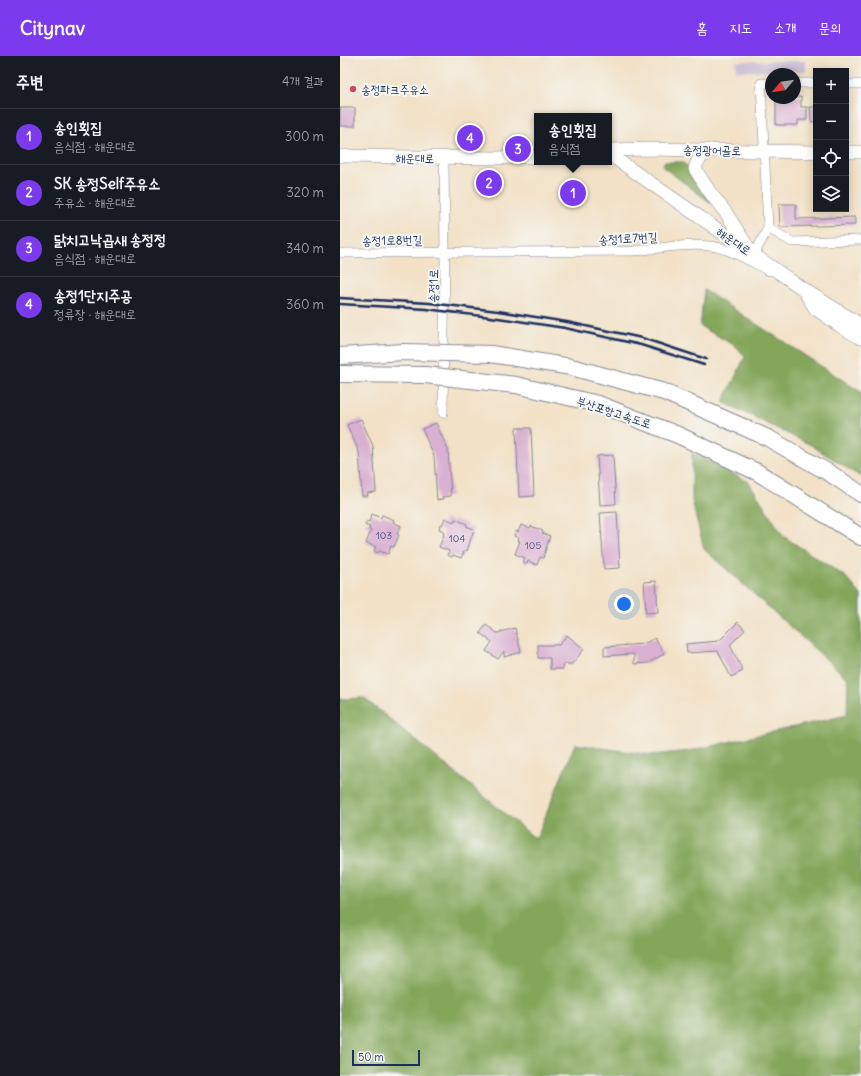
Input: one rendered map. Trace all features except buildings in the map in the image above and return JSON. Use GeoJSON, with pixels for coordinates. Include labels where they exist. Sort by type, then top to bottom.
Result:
{"type":"FeatureCollection","features":[{"type":"Feature","properties":{"kind":"highway"},"geometry":{"type":"LineString","coordinates":[[340,356],[404,352],[491,354],[571,367],[664,392],[768,438],[832,474],[861,494]]}},
{"type":"Feature","properties":{"kind":"highway","name":"부산포항고속도로"},"geometry":{"type":"LineString","coordinates":[[340,374],[424,375],[523,386],[598,404],[678,434],[757,472],[861,537]]}},
{"type":"Feature","properties":{"kind":"main road","name":"송정광어골로"},"geometry":{"type":"LineString","coordinates":[[612,150],[649,149],[813,152]]}},
{"type":"Feature","properties":{"kind":"main road"},"geometry":{"type":"LineString","coordinates":[[711,150],[699,158],[696,162],[695,169],[709,191],[726,212],[753,254]]}},
{"type":"Feature","properties":{"kind":"main road"},"geometry":{"type":"LineString","coordinates":[[849,152],[861,152]]}},
{"type":"Feature","properties":{"kind":"main road","name":"해운대로"},"geometry":{"type":"LineString","coordinates":[[340,156],[444,158],[534,156]]}},
{"type":"Feature","properties":{"kind":"main road","name":"해운대로"},"geometry":{"type":"LineString","coordinates":[[612,156],[803,289],[861,325]]}},
{"type":"Feature","properties":{"kind":"main road"},"geometry":{"type":"LineString","coordinates":[[803,289],[815,308],[840,326],[861,338]]}},
{"type":"Feature","properties":{"kind":"street"},"geometry":{"type":"LineString","coordinates":[[753,254],[768,228],[761,83],[765,83]]}},
{"type":"Feature","properties":{"kind":"street"},"geometry":{"type":"LineString","coordinates":[[801,83],[813,83]]}},
{"type":"Feature","properties":{"kind":"street"},"geometry":{"type":"LineString","coordinates":[[849,84],[861,84]]}},
{"type":"Feature","properties":{"kind":"street","name":"송정1로"},"geometry":{"type":"LineString","coordinates":[[443,413],[445,252],[444,158]]}},
{"type":"Feature","properties":{"kind":"street"},"geometry":{"type":"LineString","coordinates":[[768,228],[792,242],[861,240]]}},
{"type":"Feature","properties":{"kind":"street","name":"송정1로7번길"},"geometry":{"type":"LineString","coordinates":[[445,252],[633,251],[681,246],[716,247],[729,251],[803,289]]}},
{"type":"Feature","properties":{"kind":"street","name":"송정1로8번길"},"geometry":{"type":"LineString","coordinates":[[340,253],[445,252]]}},
{"type":"Feature","properties":{"kind":"shaded area"},"geometry":{"type":"Polygon","coordinates":[[[736,61],[806,61],[806,71],[801,71],[801,68],[765,68],[765,71],[736,71],[736,61]]]}},
{"type":"Feature","properties":{"kind":"green space"},"geometry":{"type":"Polygon","coordinates":[[[664,162],[683,162],[692,172],[711,203],[663,167],[664,162]]]}},
{"type":"Feature","properties":{"kind":"green space"},"geometry":{"type":"Polygon","coordinates":[[[704,290],[861,392],[861,477],[811,445],[723,402],[745,357],[737,347],[700,326],[704,290]]]}},
{"type":"Feature","properties":{"kind":"green space"},"geometry":{"type":"Polygon","coordinates":[[[692,453],[749,482],[783,536],[846,577],[861,595],[861,1076],[340,1076],[340,699],[364,698],[536,839],[575,744],[651,755],[689,751],[847,715],[848,679],[704,549],[692,501],[692,453]]]}},
{"type":"Feature","properties":{"kind":"railway"},"geometry":{"type":"LineString","coordinates":[[340,298],[429,303],[498,311],[567,322],[642,338],[706,359]]}},
{"type":"Feature","properties":{"kind":"railway"},"geometry":{"type":"LineString","coordinates":[[340,304],[426,309],[565,328],[641,345],[704,365]]}},
{"type":"Feature","properties":{"kind":"place","name":"송정파크주유소"},"geometry":{"type":"Point","coordinates":[353,89]}},
{"type":"Feature","properties":{"kind":"place","name":"송정1단지주공"},"geometry":{"type":"Point","coordinates":[470,138]}},
{"type":"Feature","properties":{"kind":"place","name":"닭치고낙곱새 송정정"},"geometry":{"type":"Point","coordinates":[518,149]}},
{"type":"Feature","properties":{"kind":"place","name":"SK 송정Self주유소"},"geometry":{"type":"Point","coordinates":[489,183]}},
{"type":"Feature","properties":{"kind":"place","name":"송인횟집"},"geometry":{"type":"Point","coordinates":[573,193]}}]}
